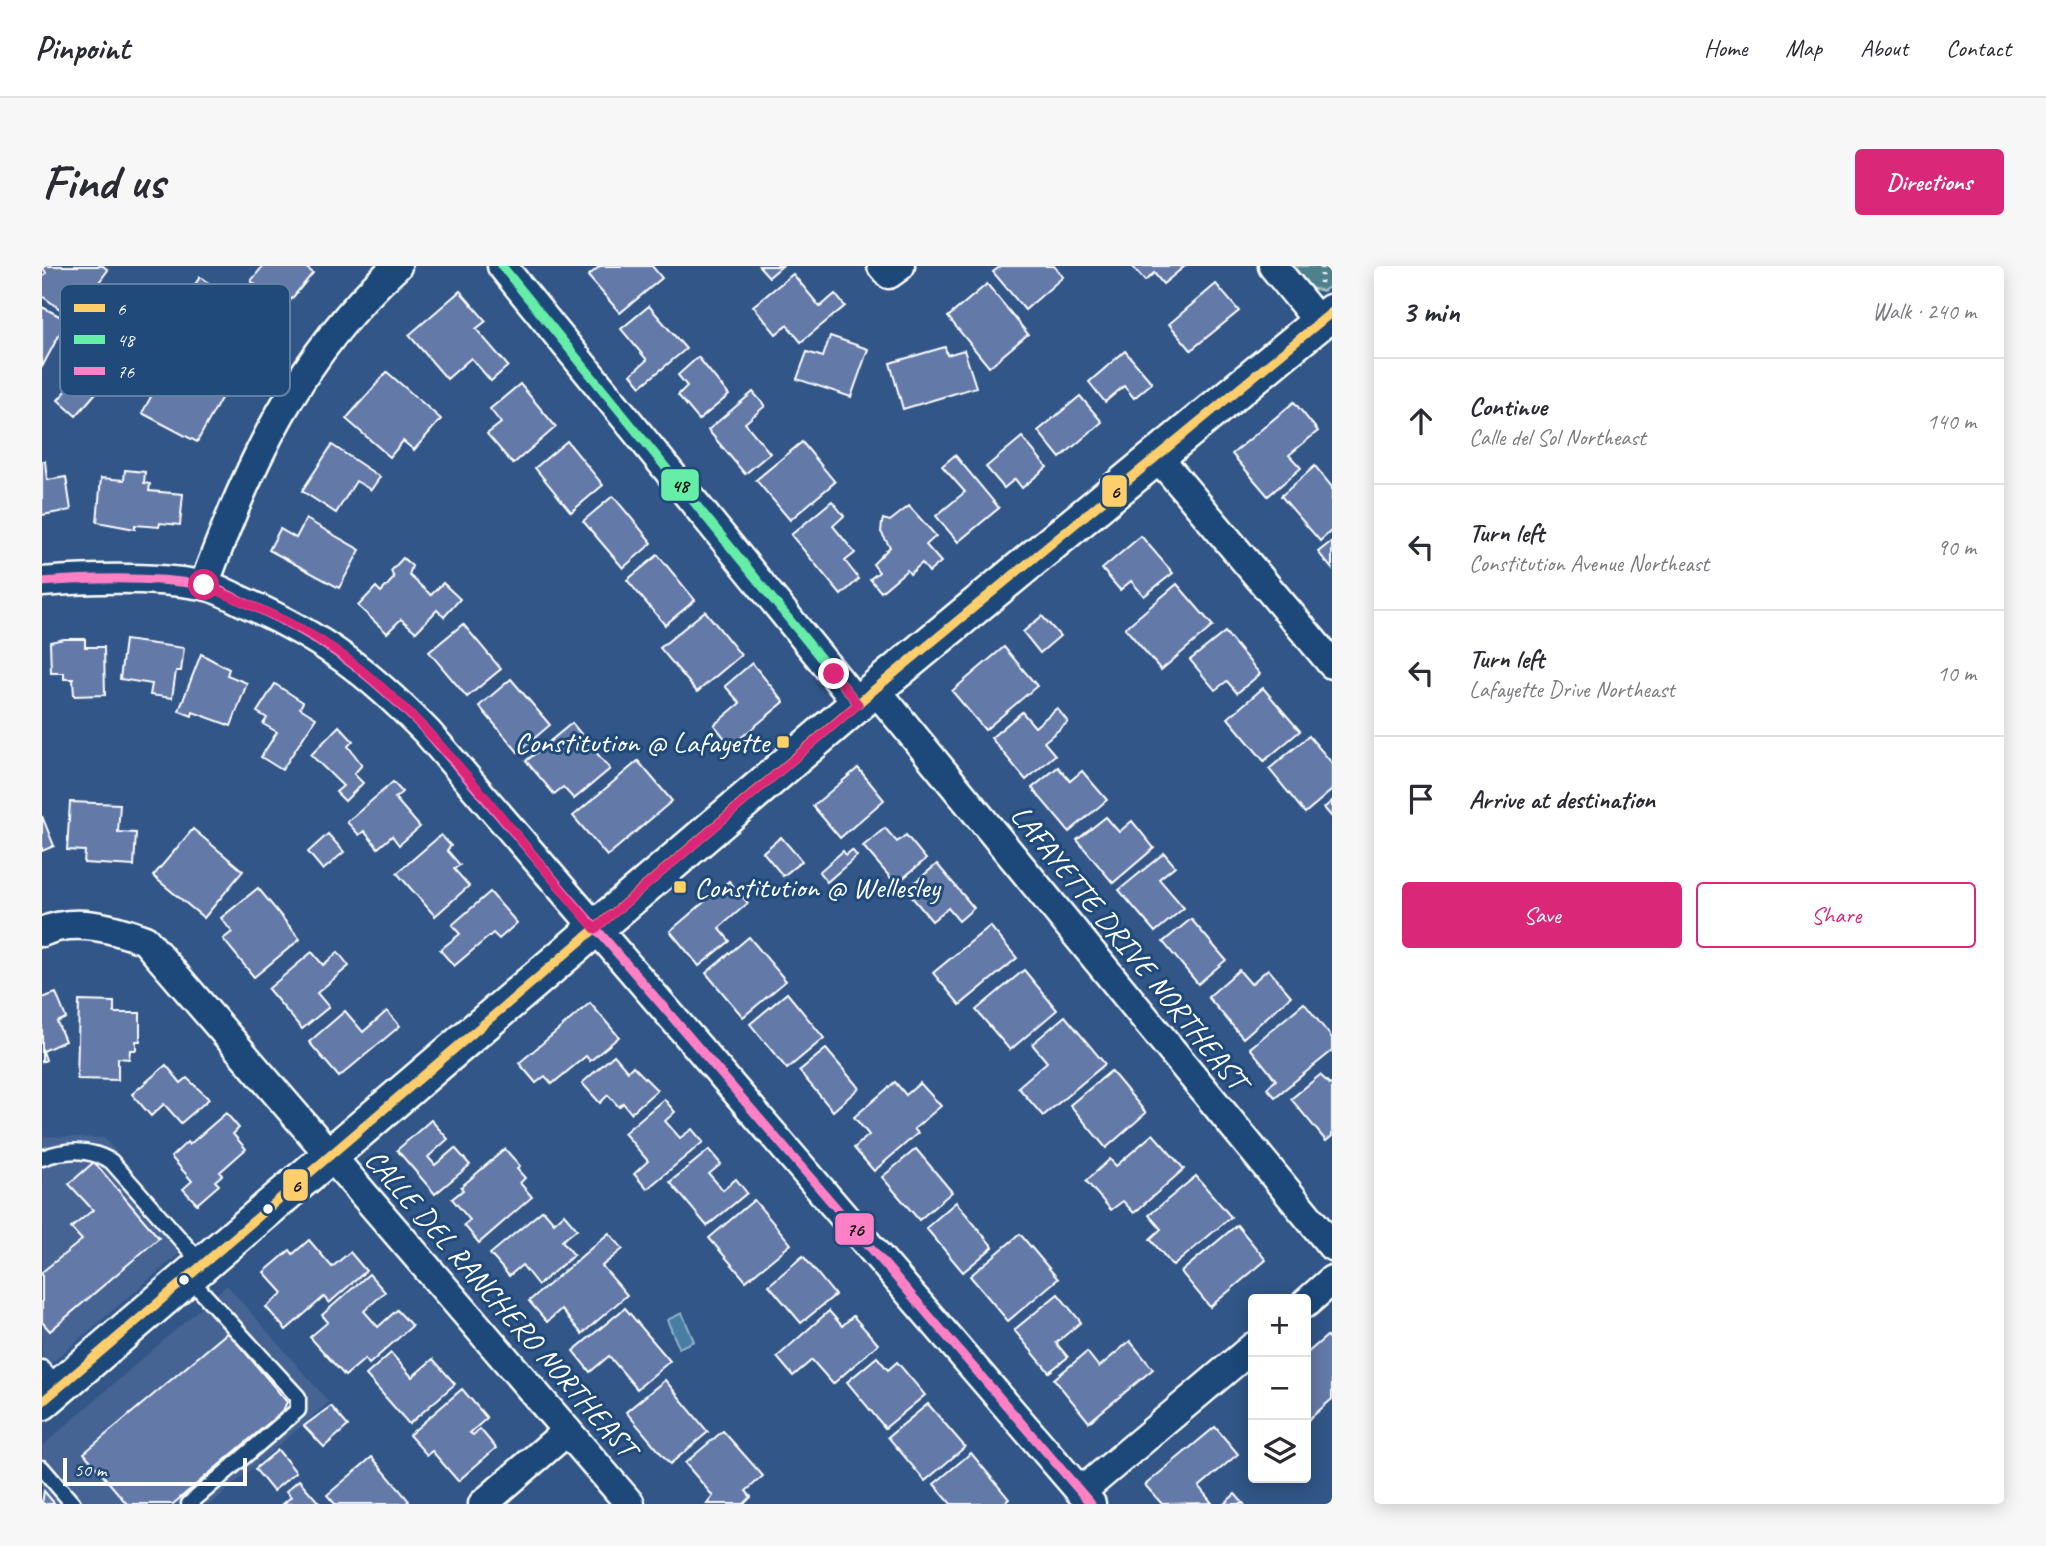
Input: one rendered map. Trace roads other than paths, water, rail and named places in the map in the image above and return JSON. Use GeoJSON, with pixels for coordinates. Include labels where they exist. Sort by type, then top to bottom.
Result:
{"type":"FeatureCollection","features":[{"type":"Feature","properties":{"kind":"street"},"geometry":{"type":"LineString","coordinates":[[204,585],[254,458],[310,362],[397,266]]}},
{"type":"Feature","properties":{"kind":"street","name":"LAFAYETTE DRIVE NORTHEAST"},"geometry":{"type":"LineString","coordinates":[[502,266],[1332,1246]]}},
{"type":"Feature","properties":{"kind":"street"},"geometry":{"type":"LineString","coordinates":[[48,1386],[196,1272],[332,1157],[867,696],[1158,457],[1324,307],[1273,266]]}},
{"type":"Feature","properties":{"kind":"street"},"geometry":{"type":"LineString","coordinates":[[1158,457],[1332,664]]}},
{"type":"Feature","properties":{"kind":"street"},"geometry":{"type":"LineString","coordinates":[[42,582],[94,578],[204,585],[272,615],[335,649],[381,685],[427,732],[1086,1498],[1248,1352]]}},
{"type":"Feature","properties":{"kind":"street","name":"CALLE DEL RANCHERO NORTHEAST"},"geometry":{"type":"LineString","coordinates":[[42,932],[85,924],[116,929],[145,940],[631,1504]]}},
{"type":"Feature","properties":{"kind":"street"},"geometry":{"type":"LineString","coordinates":[[1311,1299],[1332,1280]]}},
{"type":"Feature","properties":{"kind":"street"},"geometry":{"type":"LineString","coordinates":[[482,1504],[567,1431]]}},
{"type":"Feature","properties":{"kind":"lane"},"geometry":{"type":"LineString","coordinates":[[42,1158],[60,1151],[95,1152],[111,1161],[196,1272],[298,1397],[298,1410],[189,1504]]}},
{"type":"Feature","properties":{"kind":"lane"},"geometry":{"type":"LineString","coordinates":[[42,1468],[73,1504]]}},
{"type":"Feature","properties":{"kind":"place","name":"Constitution @ Lafayette"},"geometry":{"type":"Point","coordinates":[783,742]}},
{"type":"Feature","properties":{"kind":"place","name":"Constitution @ Wellesley"},"geometry":{"type":"Point","coordinates":[680,887]}}]}
